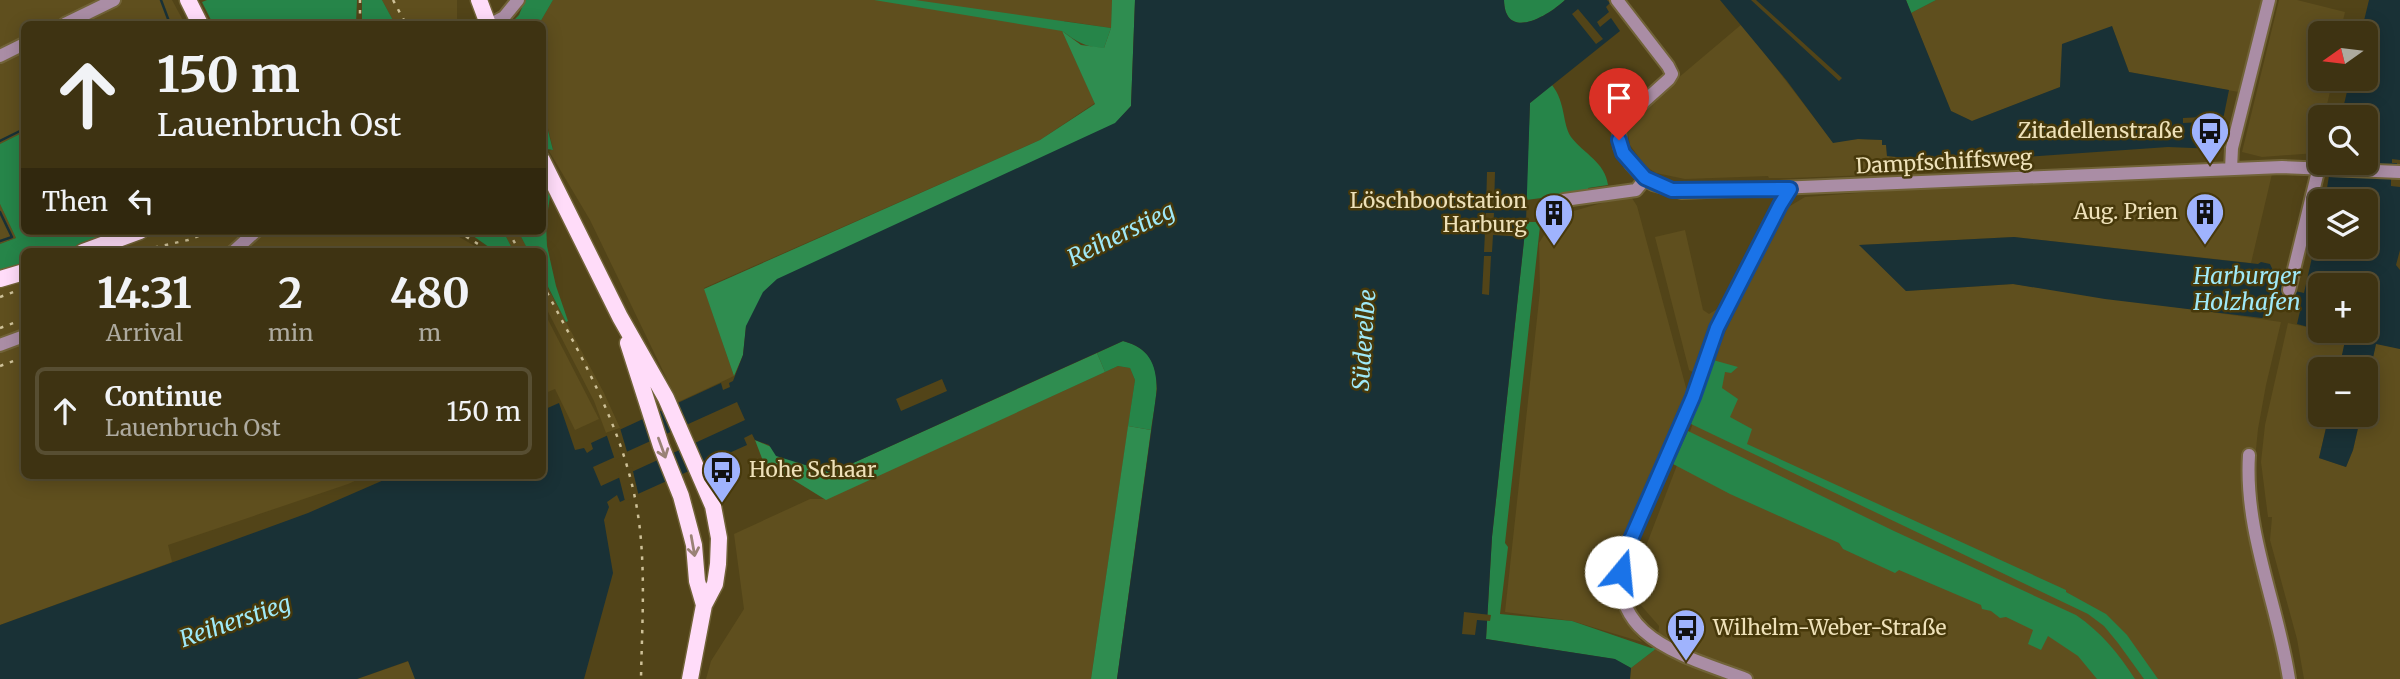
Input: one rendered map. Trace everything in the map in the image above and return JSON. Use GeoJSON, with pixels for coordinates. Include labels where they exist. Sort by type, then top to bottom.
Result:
{"type":"FeatureCollection","features":[{"type":"Feature","properties":{"kind":"main road"},"geometry":{"type":"LineString","coordinates":[[188,0],[198,21]]}},
{"type":"Feature","properties":{"kind":"main road"},"geometry":{"type":"LineString","coordinates":[[479,0],[488,21]]}},
{"type":"Feature","properties":{"kind":"main road"},"geometry":{"type":"LineString","coordinates":[[546,168],[620,317],[666,398],[713,506],[719,538],[718,564],[715,584],[704,605],[689,677]]}},
{"type":"Feature","properties":{"kind":"main road"},"geometry":{"type":"LineString","coordinates":[[94,248],[129,235]]}},
{"type":"Feature","properties":{"kind":"main road"},"geometry":{"type":"LineString","coordinates":[[0,279],[21,273]]}},
{"type":"Feature","properties":{"kind":"main road"},"geometry":{"type":"LineString","coordinates":[[620,317],[678,488],[694,545],[697,581],[704,605]]}},
{"type":"Feature","properties":{"kind":"street"},"geometry":{"type":"LineString","coordinates":[[71,21],[114,0]]}},
{"type":"Feature","properties":{"kind":"street"},"geometry":{"type":"LineString","coordinates":[[495,21],[504,17],[518,0]]}},
{"type":"Feature","properties":{"kind":"street","name":"Dampfschiffsweg"},"geometry":{"type":"LineString","coordinates":[[1617,0],[1671,69],[1669,79],[1618,127],[1623,153],[1645,178],[1663,188],[1682,192],[1790,189],[2308,167]]}},
{"type":"Feature","properties":{"kind":"street"},"geometry":{"type":"LineString","coordinates":[[2231,169],[2232,148],[2269,0]]}},
{"type":"Feature","properties":{"kind":"street"},"geometry":{"type":"LineString","coordinates":[[0,56],[21,46]]}},
{"type":"Feature","properties":{"kind":"street","name":"Dampfschiffsweg"},"geometry":{"type":"LineString","coordinates":[[2378,170],[2398,171]]}},
{"type":"Feature","properties":{"kind":"street"},"geometry":{"type":"LineString","coordinates":[[2289,290],[2323,175]]}},
{"type":"Feature","properties":{"kind":"street"},"geometry":{"type":"LineString","coordinates":[[1551,218],[1564,200],[1636,190],[1645,178]]}},
{"type":"Feature","properties":{"kind":"street"},"geometry":{"type":"LineString","coordinates":[[1746,679],[1658,642],[1642,631],[1627,609],[1621,585],[1624,558],[1693,397],[1722,317],[1790,189]]}},
{"type":"Feature","properties":{"kind":"street"},"geometry":{"type":"LineString","coordinates":[[237,248],[252,235]]}},
{"type":"Feature","properties":{"kind":"street"},"geometry":{"type":"LineString","coordinates":[[0,345],[21,337]]}},
{"type":"Feature","properties":{"kind":"street"},"geometry":{"type":"LineString","coordinates":[[2249,455],[2260,555],[2289,679]]}},
{"type":"Feature","properties":{"kind":"shaded area"},"geometry":{"type":"Polygon","coordinates":[[[0,0],[172,0],[183,21],[21,21],[21,134],[0,144],[0,0]]]}},
{"type":"Feature","properties":{"kind":"shaded area"},"geometry":{"type":"Polygon","coordinates":[[[382,0],[457,0],[457,21],[393,21],[382,0]]]}},
{"type":"Feature","properties":{"kind":"shaded area"},"geometry":{"type":"Polygon","coordinates":[[[553,0],[1112,0],[1111,28],[1064,21],[1062,31],[1095,103],[1040,140],[704,288],[734,376],[678,402],[590,220],[549,151],[553,149],[546,120],[546,21],[541,21],[553,0]]]}},
{"type":"Feature","properties":{"kind":"shaded area"},"geometry":{"type":"Polygon","coordinates":[[[1936,0],[2267,0],[2244,93],[2129,72],[2112,26],[2061,87],[1972,121],[1951,111],[1911,13],[1936,0]]]}},
{"type":"Feature","properties":{"kind":"shaded area"},"geometry":{"type":"Polygon","coordinates":[[[2279,0],[2297,0],[2345,12],[2343,21],[2308,21],[2308,91],[2330,91],[2327,105],[2308,105],[2308,154],[2262,157],[2242,152],[2279,0]]]}},
{"type":"Feature","properties":{"kind":"shaded area"},"geometry":{"type":"Polygon","coordinates":[[[1742,24],[1833,142],[1882,140],[1886,144],[1887,156],[1922,160],[1928,167],[1921,173],[1685,179],[1656,173],[1645,166],[1630,145],[1626,122],[1742,24]]]}},
{"type":"Feature","properties":{"kind":"shaded area"},"geometry":{"type":"Polygon","coordinates":[[[2272,174],[2251,263],[2014,237],[1860,245],[1906,291],[2013,284],[2281,322],[2266,385],[2255,459],[2263,549],[2291,679],[1630,679],[1631,668],[1657,648],[1659,626],[1639,603],[1638,567],[1697,413],[1714,355],[1785,209],[1805,197],[1911,189],[2272,174]]]}},
{"type":"Feature","properties":{"kind":"shaded area"},"geometry":{"type":"Polygon","coordinates":[[[1630,195],[1637,206],[1688,395],[1620,544],[1613,569],[1614,595],[1621,615],[1642,642],[1572,621],[1505,612],[1540,291],[1539,243],[1549,227],[1570,212],[1630,195]]]}},
{"type":"Feature","properties":{"kind":"shaded area"},"geometry":{"type":"Polygon","coordinates":[[[0,204],[16,238],[0,244],[0,204]]]}},
{"type":"Feature","properties":{"kind":"shaded area"},"geometry":{"type":"Polygon","coordinates":[[[1685,230],[1703,310],[1709,314],[1719,308],[1693,372],[1689,370],[1655,237],[1685,230]]]}},
{"type":"Feature","properties":{"kind":"shaded area"},"geometry":{"type":"Polygon","coordinates":[[[113,235],[456,235],[478,248],[76,248],[113,235]]]}},
{"type":"Feature","properties":{"kind":"shaded area"},"geometry":{"type":"Polygon","coordinates":[[[505,235],[520,235],[527,248],[512,248],[505,235]]]}},
{"type":"Feature","properties":{"kind":"shaded area"},"geometry":{"type":"Polygon","coordinates":[[[21,267],[21,479],[359,479],[168,545],[172,562],[0,625],[0,273],[21,267]]]}},
{"type":"Feature","properties":{"kind":"shaded area"},"geometry":{"type":"Polygon","coordinates":[[[546,284],[620,428],[606,433],[594,401],[546,308],[546,284]]]}},
{"type":"Feature","properties":{"kind":"shaded area"},"geometry":{"type":"Polygon","coordinates":[[[546,316],[599,419],[575,430],[555,389],[546,393],[546,316]]]}},
{"type":"Feature","properties":{"kind":"shaded area"},"geometry":{"type":"Polygon","coordinates":[[[2288,323],[2308,327],[2308,343],[2345,343],[2342,357],[2308,357],[2308,427],[2326,427],[2319,458],[2346,467],[2358,427],[2378,427],[2378,357],[2373,357],[2376,343],[2400,349],[2400,679],[2304,679],[2297,639],[2270,540],[2272,517],[2268,517],[2261,462],[2265,425],[2288,323]]]}},
{"type":"Feature","properties":{"kind":"shaded area"},"geometry":{"type":"Polygon","coordinates":[[[1118,366],[1130,368],[1135,380],[1091,679],[706,679],[711,661],[744,609],[734,534],[810,499],[826,499],[1118,366]]]}},
{"type":"Feature","properties":{"kind":"shaded area"},"geometry":{"type":"Polygon","coordinates":[[[409,661],[415,679],[357,679],[409,661]]]}},
{"type":"Feature","properties":{"kind":"green space"},"geometry":{"type":"Polygon","coordinates":[[[357,0],[356,21],[212,21],[202,2],[357,0]]]}},
{"type":"Feature","properties":{"kind":"green space"},"geometry":{"type":"Polygon","coordinates":[[[362,0],[382,0],[393,21],[362,21],[362,0]]]}},
{"type":"Feature","properties":{"kind":"green space"},"geometry":{"type":"Polygon","coordinates":[[[525,0],[553,0],[541,21],[513,21],[519,15],[525,0]]]}},
{"type":"Feature","properties":{"kind":"green space"},"geometry":{"type":"Polygon","coordinates":[[[874,0],[915,0],[1111,28],[1104,48],[1098,48],[1082,43],[1062,31],[874,0]]]}},
{"type":"Feature","properties":{"kind":"green space"},"geometry":{"type":"Polygon","coordinates":[[[1112,0],[1135,0],[1131,106],[1115,124],[746,326],[743,355],[734,376],[704,289],[1040,140],[1095,104],[1062,31],[1081,45],[1104,48],[1111,28],[1112,0]]]}},
{"type":"Feature","properties":{"kind":"green space"},"geometry":{"type":"Polygon","coordinates":[[[1504,0],[1565,0],[1538,18],[1519,23],[1506,13],[1504,0]]]}},
{"type":"Feature","properties":{"kind":"green space"},"geometry":{"type":"Polygon","coordinates":[[[1906,0],[1936,0],[1911,13],[1906,0]]]}},
{"type":"Feature","properties":{"kind":"green space"},"geometry":{"type":"Polygon","coordinates":[[[1552,85],[1560,99],[1571,137],[1603,170],[1608,185],[1588,188],[1588,192],[1526,200],[1530,103],[1552,85]]]}},
{"type":"Feature","properties":{"kind":"green space"},"geometry":{"type":"Polygon","coordinates":[[[546,124],[553,150],[546,147],[546,124]]]}},
{"type":"Feature","properties":{"kind":"green space"},"geometry":{"type":"Polygon","coordinates":[[[21,134],[21,235],[113,235],[76,248],[21,248],[21,267],[0,273],[0,244],[16,238],[0,204],[0,144],[21,134]]]}},
{"type":"Feature","properties":{"kind":"green space"},"geometry":{"type":"Polygon","coordinates":[[[546,179],[551,190],[546,223],[546,179]]]}},
{"type":"Feature","properties":{"kind":"green space"},"geometry":{"type":"Polygon","coordinates":[[[1526,222],[1538,222],[1540,226],[1505,543],[1508,547],[1500,614],[1572,621],[1657,648],[1631,668],[1614,659],[1486,639],[1492,537],[1526,222]]]}},
{"type":"Feature","properties":{"kind":"green space"},"geometry":{"type":"Polygon","coordinates":[[[546,223],[547,246],[556,286],[568,321],[566,322],[546,283],[546,248],[527,248],[520,235],[546,235],[546,223]]]}},
{"type":"Feature","properties":{"kind":"green space"},"geometry":{"type":"Polygon","coordinates":[[[472,235],[505,235],[512,248],[490,248],[472,235]]]}},
{"type":"Feature","properties":{"kind":"green space"},"geometry":{"type":"Polygon","coordinates":[[[1123,341],[1138,347],[1153,365],[1156,389],[1151,430],[1128,426],[1135,380],[1130,368],[1118,366],[1105,372],[1097,353],[1123,341]]]}},
{"type":"Feature","properties":{"kind":"green space"},"geometry":{"type":"Polygon","coordinates":[[[1097,353],[1105,372],[826,500],[763,461],[755,440],[831,473],[1097,353]]]}},
{"type":"Feature","properties":{"kind":"green space"},"geometry":{"type":"Polygon","coordinates":[[[1713,360],[1738,367],[1731,373],[1725,372],[1722,388],[1738,399],[1730,417],[1752,429],[1747,444],[2066,590],[2106,614],[2127,635],[2158,679],[2144,679],[2104,626],[2088,614],[1691,424],[1713,360]]]}},
{"type":"Feature","properties":{"kind":"green space"},"geometry":{"type":"Polygon","coordinates":[[[1128,426],[1151,430],[1117,679],[1091,679],[1128,426]]]}},
{"type":"Feature","properties":{"kind":"green space"},"geometry":{"type":"Polygon","coordinates":[[[1688,431],[2076,615],[2109,644],[2135,679],[2097,679],[2078,656],[2048,636],[2041,650],[2028,644],[2033,630],[2006,617],[2000,618],[1991,611],[1982,609],[1981,605],[1899,570],[1895,573],[1843,549],[1839,543],[1730,494],[1673,464],[1688,431]]]}},
{"type":"Feature","properties":{"kind":"water"},"geometry":{"type":"Polygon","coordinates":[[[1135,0],[1504,0],[1506,13],[1519,23],[1548,13],[1565,0],[1607,0],[1610,3],[1606,7],[1609,12],[1597,22],[1600,27],[1611,18],[1620,31],[1530,103],[1526,222],[1492,537],[1486,639],[1615,659],[1631,668],[1630,679],[1117,679],[1157,389],[1153,364],[1145,352],[1123,341],[831,473],[776,456],[769,445],[755,440],[752,434],[744,438],[747,445],[620,502],[617,495],[607,502],[609,507],[604,520],[613,573],[584,679],[415,679],[408,661],[357,679],[0,679],[0,625],[308,513],[386,479],[546,479],[546,409],[559,403],[575,450],[584,448],[587,453],[593,449],[591,443],[721,383],[723,390],[730,387],[729,383],[733,381],[743,355],[746,326],[763,292],[777,279],[1115,123],[1131,106],[1135,0]],[[737,402],[593,467],[601,486],[745,420],[737,402]]]}},
{"type":"Feature","properties":{"kind":"water"},"geometry":{"type":"Polygon","coordinates":[[[1720,0],[1906,0],[1951,111],[1972,121],[2060,87],[2062,44],[2112,26],[2129,72],[2229,90],[2217,149],[2168,147],[1936,161],[1887,156],[1886,145],[1882,145],[1882,140],[1858,139],[1833,143],[1787,81],[1720,0]]]}},
{"type":"Feature","properties":{"kind":"water","name":"Harburger Holzhafen"},"geometry":{"type":"Polygon","coordinates":[[[2369,0],[2400,0],[2400,160],[2392,159],[2392,163],[2397,163],[2396,179],[2391,179],[2391,186],[2400,187],[2400,250],[2396,265],[2400,270],[2400,349],[2376,344],[2373,357],[2342,357],[2345,343],[2378,343],[2378,273],[2309,273],[2312,259],[2378,259],[2378,189],[2327,189],[2329,175],[2378,175],[2378,105],[2344,105],[2347,91],[2378,91],[2378,21],[2364,21],[2369,0]]]}},
{"type":"Feature","properties":{"kind":"water","name":"Harburger Holzhafen"},"geometry":{"type":"Polygon","coordinates":[[[2014,237],[2258,264],[2261,262],[2270,264],[2282,285],[2304,293],[2308,275],[2308,327],[2297,324],[2301,307],[2284,303],[2283,306],[2274,306],[2262,318],[2105,299],[2013,284],[1906,291],[1859,245],[2014,237]]]}},
{"type":"Feature","properties":{"kind":"water"},"geometry":{"type":"Polygon","coordinates":[[[2326,427],[2358,427],[2346,467],[2319,458],[2326,427]]]}},
{"type":"Feature","properties":{"kind":"pier"},"geometry":{"type":"Polygon","coordinates":[[[1751,0],[1756,0],[1842,78],[1839,81],[1751,0]]]}},
{"type":"Feature","properties":{"kind":"pier"},"geometry":{"type":"Polygon","coordinates":[[[1578,9],[1603,39],[1596,44],[1572,14],[1578,9]]]}},
{"type":"Feature","properties":{"kind":"pier"},"geometry":{"type":"Polygon","coordinates":[[[2224,116],[2223,121],[2183,123],[2183,118],[2224,116]]]}},
{"type":"Feature","properties":{"kind":"pier"},"geometry":{"type":"Polygon","coordinates":[[[1487,172],[1495,172],[1494,210],[1486,210],[1487,172]]]}},
{"type":"Feature","properties":{"kind":"pier"},"geometry":{"type":"Polygon","coordinates":[[[1486,213],[1494,213],[1493,230],[1528,232],[1527,237],[1493,235],[1492,252],[1484,252],[1486,213]]]}},
{"type":"Feature","properties":{"kind":"pier"},"geometry":{"type":"Polygon","coordinates":[[[1484,256],[1491,256],[1489,295],[1482,294],[1484,256]]]}},
{"type":"Feature","properties":{"kind":"pier"},"geometry":{"type":"Polygon","coordinates":[[[942,379],[947,391],[901,411],[896,399],[942,379]]]}},
{"type":"Feature","properties":{"kind":"pier"},"geometry":{"type":"Polygon","coordinates":[[[620,428],[628,455],[615,460],[606,433],[620,428]]]}},
{"type":"Feature","properties":{"kind":"pier"},"geometry":{"type":"Polygon","coordinates":[[[632,467],[639,497],[625,501],[618,473],[632,467]]]}},
{"type":"Feature","properties":{"kind":"pier"},"geometry":{"type":"Polygon","coordinates":[[[1464,612],[1491,615],[1490,621],[1477,620],[1475,635],[1462,634],[1464,612]]]}},
{"type":"Feature","properties":{"kind":"waterway"},"geometry":{"type":"LineString","coordinates":[[161,0],[169,21]]}},
{"type":"Feature","properties":{"kind":"waterway"},"geometry":{"type":"LineString","coordinates":[[0,141],[21,130]]}},
{"type":"Feature","properties":{"kind":"waterway"},"geometry":{"type":"LineString","coordinates":[[0,212],[12,237],[0,241]]}},
{"type":"Feature","properties":{"kind":"railway"},"geometry":{"type":"LineString","coordinates":[[360,0],[360,21]]}},
{"type":"Feature","properties":{"kind":"railway"},"geometry":{"type":"LineString","coordinates":[[393,0],[404,21]]}},
{"type":"Feature","properties":{"kind":"railway"},"geometry":{"type":"LineString","coordinates":[[152,248],[201,235]]}},
{"type":"Feature","properties":{"kind":"railway"},"geometry":{"type":"LineString","coordinates":[[463,235],[485,248]]}},
{"type":"Feature","properties":{"kind":"railway"},"geometry":{"type":"LineString","coordinates":[[510,235],[518,248]]}},
{"type":"Feature","properties":{"kind":"railway"},"geometry":{"type":"LineString","coordinates":[[0,297],[21,289]]}},
{"type":"Feature","properties":{"kind":"railway"},"geometry":{"type":"LineString","coordinates":[[546,291],[608,414],[628,469],[641,542],[641,679]]}},
{"type":"Feature","properties":{"kind":"railway"},"geometry":{"type":"LineString","coordinates":[[0,328],[21,320]]}},
{"type":"Feature","properties":{"kind":"railway"},"geometry":{"type":"LineString","coordinates":[[0,366],[21,358]]}},
{"type":"Feature","properties":{"kind":"place","name":"Zitadellenstraße"},"geometry":{"type":"Point","coordinates":[2210,165]}},
{"type":"Feature","properties":{"kind":"place","name":"Aug. Prien"},"geometry":{"type":"Point","coordinates":[2205,246]}},
{"type":"Feature","properties":{"kind":"place","name":"Löschbootstation Harburg"},"geometry":{"type":"Point","coordinates":[1554,247]}},
{"type":"Feature","properties":{"kind":"place","name":"Hohe Schaar"},"geometry":{"type":"Point","coordinates":[722,504]}},
{"type":"Feature","properties":{"kind":"place","name":"Wilhelm-Weber-Straße"},"geometry":{"type":"Point","coordinates":[1686,662]}},
{"type":"Feature","properties":{"kind":"route"},"geometry":{"type":"LineString","coordinates":[[1619,140],[1623,153],[1631,164],[1645,178],[1663,188],[1682,192],[1790,189],[1717,328],[1699,383],[1628,546],[1621,572]]}},
{"type":"Feature","properties":{"kind":"water label","name":"Reiherstieg"},"geometry":{"type":"Point","coordinates":[1121,234]}},
{"type":"Feature","properties":{"kind":"water label","name":"Süderelbe"},"geometry":{"type":"Point","coordinates":[1364,340]}},
{"type":"Feature","properties":{"kind":"water label","name":"Reiherstieg"},"geometry":{"type":"Point","coordinates":[235,621]}}]}
